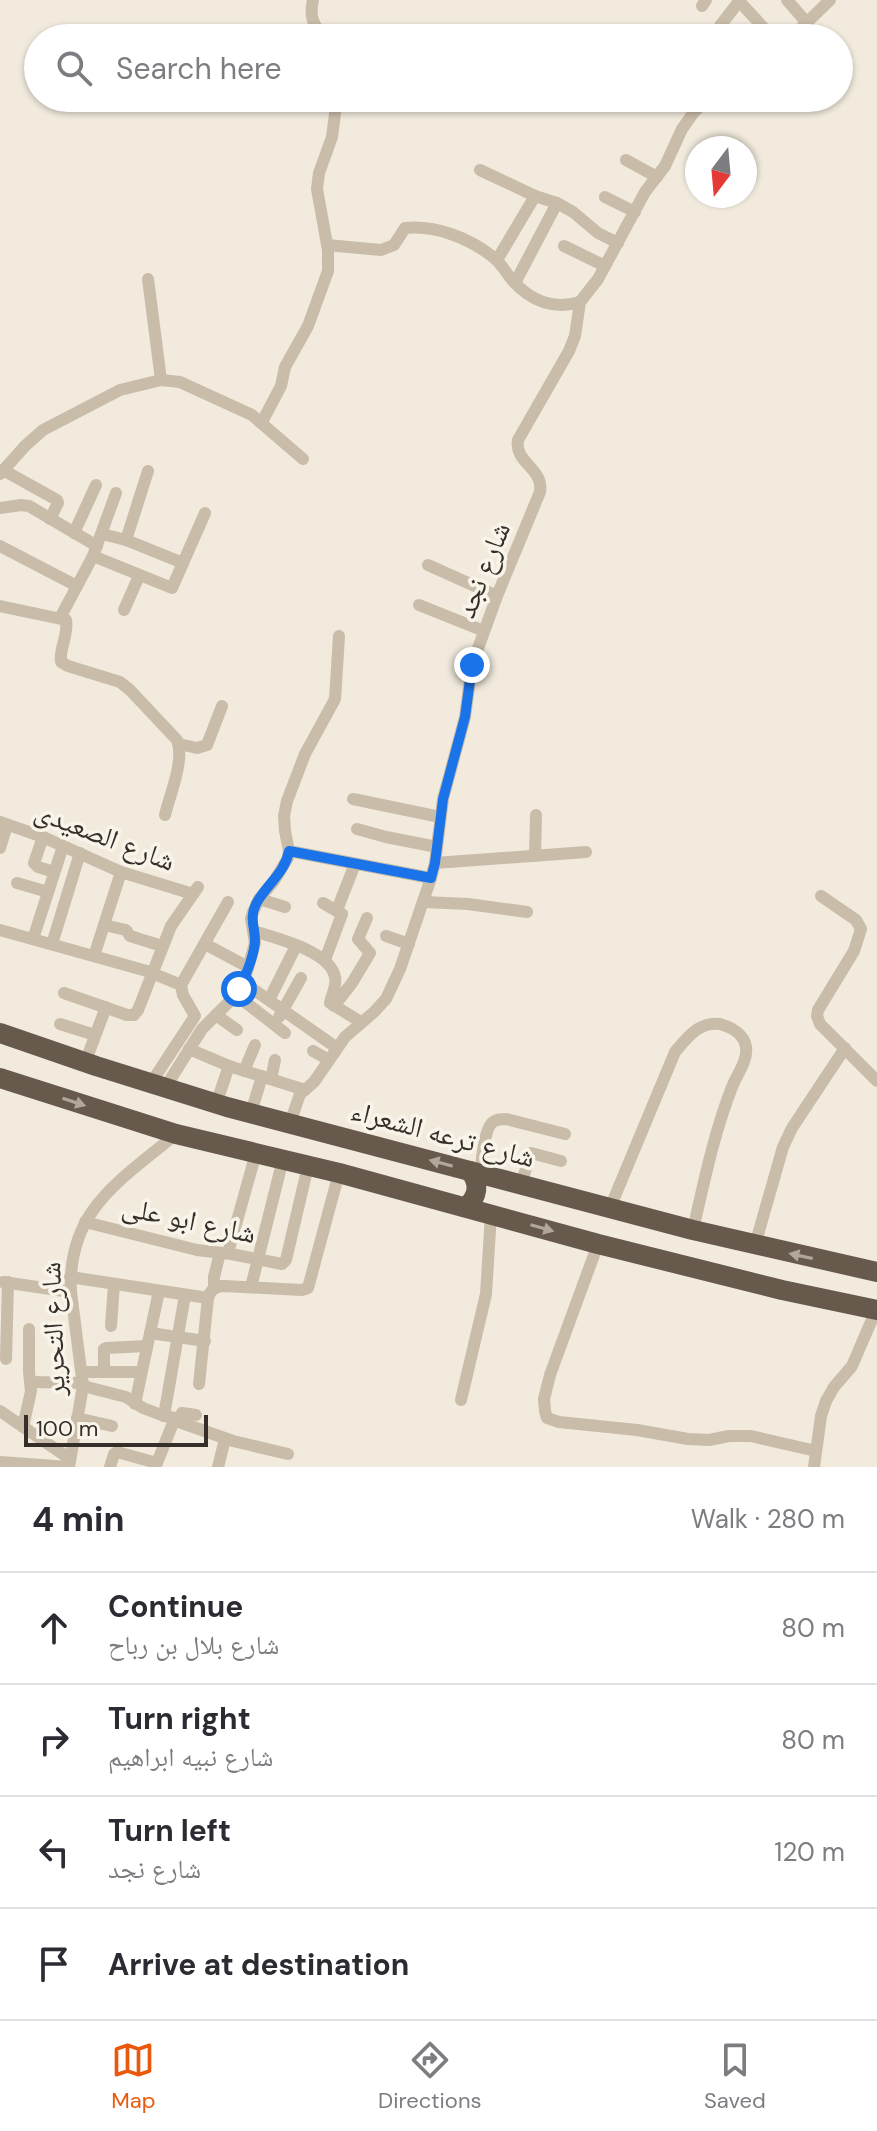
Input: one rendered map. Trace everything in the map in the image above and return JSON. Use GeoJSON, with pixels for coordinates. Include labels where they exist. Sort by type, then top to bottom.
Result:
{"type":"FeatureCollection","features":[{"type":"Feature","properties":{"kind":"highway","name":"شارع ترعه الشعراء"},"geometry":{"type":"LineString","coordinates":[[0,1033],[216,1104],[693,1230],[877,1272]]}},
{"type":"Feature","properties":{"kind":"highway"},"geometry":{"type":"LineString","coordinates":[[0,1078],[176,1134],[339,1173],[598,1244],[876,1310]]}},
{"type":"Feature","properties":{"kind":"highway"},"geometry":{"type":"LineString","coordinates":[[466,1207],[477,1190],[475,1172]]}},
{"type":"Feature","properties":{"kind":"highway"},"geometry":{"type":"LineString","coordinates":[[500,1216],[508,1211],[511,1196],[521,1184]]}},
{"type":"Feature","properties":{"kind":"street"},"geometry":{"type":"LineString","coordinates":[[313,0],[314,24]]}},
{"type":"Feature","properties":{"kind":"street"},"geometry":{"type":"LineString","coordinates":[[722,24],[740,0],[761,24]]}},
{"type":"Feature","properties":{"kind":"street"},"geometry":{"type":"LineString","coordinates":[[787,0],[807,23],[830,0]]}},
{"type":"Feature","properties":{"kind":"street"},"geometry":{"type":"LineString","coordinates":[[262,422],[281,386],[285,367],[305,333],[328,271],[327,245],[317,189],[319,173],[332,137],[335,112]]}},
{"type":"Feature","properties":{"kind":"street","name":"شارع نجد"},"geometry":{"type":"LineString","coordinates":[[290,1123],[298,1097],[314,1082],[345,1037],[386,999],[396,980],[435,863],[444,794],[465,717],[472,665],[541,486],[539,476],[519,455],[518,440],[569,351],[575,336],[580,302],[598,279],[645,192],[665,166],[688,120],[696,112]]}},
{"type":"Feature","properties":{"kind":"street"},"geometry":{"type":"LineString","coordinates":[[626,160],[657,177]]}},
{"type":"Feature","properties":{"kind":"street"},"geometry":{"type":"LineString","coordinates":[[480,170],[557,203],[598,233],[618,243]]}},
{"type":"Feature","properties":{"kind":"street"},"geometry":{"type":"LineString","coordinates":[[497,260],[535,196]]}},
{"type":"Feature","properties":{"kind":"street"},"geometry":{"type":"LineString","coordinates":[[605,197],[635,212]]}},
{"type":"Feature","properties":{"kind":"street"},"geometry":{"type":"LineString","coordinates":[[515,283],[557,203]]}},
{"type":"Feature","properties":{"kind":"street"},"geometry":{"type":"LineString","coordinates":[[327,245],[381,250],[394,245],[405,228],[431,229],[463,239],[497,260],[528,294],[552,305],[567,306],[580,302]]}},
{"type":"Feature","properties":{"kind":"street"},"geometry":{"type":"LineString","coordinates":[[564,246],[605,266]]}},
{"type":"Feature","properties":{"kind":"street"},"geometry":{"type":"LineString","coordinates":[[148,279],[161,380]]}},
{"type":"Feature","properties":{"kind":"street"},"geometry":{"type":"LineString","coordinates":[[50,519],[57,500],[2,472],[43,430],[120,390],[161,380],[180,382],[252,415],[303,459]]}},
{"type":"Feature","properties":{"kind":"street"},"geometry":{"type":"LineString","coordinates":[[126,540],[148,471]]}},
{"type":"Feature","properties":{"kind":"street"},"geometry":{"type":"LineString","coordinates":[[74,533],[96,485]]}},
{"type":"Feature","properties":{"kind":"street"},"geometry":{"type":"LineString","coordinates":[[60,618],[97,545],[116,493]]}},
{"type":"Feature","properties":{"kind":"street"},"geometry":{"type":"LineString","coordinates":[[0,508],[25,505],[97,545],[139,576],[172,588],[205,513]]}},
{"type":"Feature","properties":{"kind":"street"},"geometry":{"type":"LineString","coordinates":[[97,545],[126,540],[183,563]]}},
{"type":"Feature","properties":{"kind":"street"},"geometry":{"type":"LineString","coordinates":[[0,546],[77,586]]}},
{"type":"Feature","properties":{"kind":"street"},"geometry":{"type":"LineString","coordinates":[[428,565],[497,596]]}},
{"type":"Feature","properties":{"kind":"street"},"geometry":{"type":"LineString","coordinates":[[124,610],[139,576]]}},
{"type":"Feature","properties":{"kind":"street"},"geometry":{"type":"LineString","coordinates":[[419,605],[484,631]]}},
{"type":"Feature","properties":{"kind":"street"},"geometry":{"type":"LineString","coordinates":[[0,606],[67,622],[61,662],[120,682],[179,744],[197,748],[207,745],[222,706]]}},
{"type":"Feature","properties":{"kind":"street"},"geometry":{"type":"LineString","coordinates":[[158,1086],[202,1029],[236,995],[243,982],[255,943],[251,919],[259,899],[286,863],[289,851],[285,808],[305,754],[335,699],[339,636]]}},
{"type":"Feature","properties":{"kind":"street"},"geometry":{"type":"LineString","coordinates":[[165,815],[179,763],[179,744]]}},
{"type":"Feature","properties":{"kind":"street"},"geometry":{"type":"LineString","coordinates":[[353,799],[440,817]]}},
{"type":"Feature","properties":{"kind":"street"},"geometry":{"type":"LineString","coordinates":[[535,856],[536,815]]}},
{"type":"Feature","properties":{"kind":"street"},"geometry":{"type":"LineString","coordinates":[[0,848],[4,824]]}},
{"type":"Feature","properties":{"kind":"street","name":"شارع الصعيدى"},"geometry":{"type":"LineString","coordinates":[[4,824],[43,837],[121,872],[196,890],[178,915],[162,946]]}},
{"type":"Feature","properties":{"kind":"street"},"geometry":{"type":"LineString","coordinates":[[357,829],[437,847]]}},
{"type":"Feature","properties":{"kind":"street"},"geometry":{"type":"LineString","coordinates":[[43,837],[34,863],[54,872]]}},
{"type":"Feature","properties":{"kind":"street"},"geometry":{"type":"LineString","coordinates":[[33,939],[63,846]]}},
{"type":"Feature","properties":{"kind":"street"},"geometry":{"type":"LineString","coordinates":[[289,851],[431,878]]}},
{"type":"Feature","properties":{"kind":"street"},"geometry":{"type":"LineString","coordinates":[[435,863],[586,852]]}},
{"type":"Feature","properties":{"kind":"street"},"geometry":{"type":"LineString","coordinates":[[52,944],[80,853]]}},
{"type":"Feature","properties":{"kind":"street"},"geometry":{"type":"LineString","coordinates":[[337,910],[355,864]]}},
{"type":"Feature","properties":{"kind":"street"},"geometry":{"type":"LineString","coordinates":[[94,956],[121,872]]}},
{"type":"Feature","properties":{"kind":"street"},"geometry":{"type":"LineString","coordinates":[[17,883],[48,892]]}},
{"type":"Feature","properties":{"kind":"street"},"geometry":{"type":"LineString","coordinates":[[821,896],[856,920],[861,929],[854,951],[817,1016],[820,1024],[877,1081]]}},
{"type":"Feature","properties":{"kind":"street"},"geometry":{"type":"LineString","coordinates":[[259,899],[285,907]]}},
{"type":"Feature","properties":{"kind":"street"},"geometry":{"type":"LineString","coordinates":[[158,1086],[195,1016],[181,985],[228,902]]}},
{"type":"Feature","properties":{"kind":"street"},"geometry":{"type":"LineString","coordinates":[[423,902],[527,912]]}},
{"type":"Feature","properties":{"kind":"street"},"geometry":{"type":"LineString","coordinates":[[323,903],[342,914],[325,960]]}},
{"type":"Feature","properties":{"kind":"street"},"geometry":{"type":"LineString","coordinates":[[334,1006],[370,955],[358,939],[367,918]]}},
{"type":"Feature","properties":{"kind":"street"},"geometry":{"type":"LineString","coordinates":[[64,993],[134,1015],[138,1010],[162,946],[130,936],[126,930],[104,925]]}},
{"type":"Feature","properties":{"kind":"street"},"geometry":{"type":"LineString","coordinates":[[0,930],[94,956],[181,985]]}},
{"type":"Feature","properties":{"kind":"street"},"geometry":{"type":"LineString","coordinates":[[253,931],[325,960],[335,977],[330,1001],[361,1022]]}},
{"type":"Feature","properties":{"kind":"street"},"geometry":{"type":"LineString","coordinates":[[386,936],[409,944]]}},
{"type":"Feature","properties":{"kind":"street"},"geometry":{"type":"LineString","coordinates":[[205,944],[248,967]]}},
{"type":"Feature","properties":{"kind":"street"},"geometry":{"type":"LineString","coordinates":[[269,1000],[296,946]]}},
{"type":"Feature","properties":{"kind":"street"},"geometry":{"type":"LineString","coordinates":[[236,995],[280,1029],[283,1010],[297,996],[301,978]]}},
{"type":"Feature","properties":{"kind":"street"},"geometry":{"type":"LineString","coordinates":[[243,982],[337,1048]]}},
{"type":"Feature","properties":{"kind":"street"},"geometry":{"type":"LineString","coordinates":[[277,984],[297,996]]}},
{"type":"Feature","properties":{"kind":"street"},"geometry":{"type":"LineString","coordinates":[[69,1057],[95,1035],[106,1007]]}},
{"type":"Feature","properties":{"kind":"street"},"geometry":{"type":"LineString","coordinates":[[216,1015],[237,1030]]}},
{"type":"Feature","properties":{"kind":"street"},"geometry":{"type":"LineString","coordinates":[[69,1057],[61,1022],[95,1035]]}},
{"type":"Feature","properties":{"kind":"street"},"geometry":{"type":"LineString","coordinates":[[610,1208],[675,1052],[689,1035],[704,1025],[718,1024],[735,1030],[744,1040],[747,1050],[719,1124],[693,1230]]}},
{"type":"Feature","properties":{"kind":"street"},"geometry":{"type":"LineString","coordinates":[[69,1057],[77,1029]]}},
{"type":"Feature","properties":{"kind":"street"},"geometry":{"type":"LineString","coordinates":[[244,1071],[255,1045]]}},
{"type":"Feature","properties":{"kind":"street"},"geometry":{"type":"LineString","coordinates":[[755,1245],[783,1147],[792,1128],[845,1048]]}},
{"type":"Feature","properties":{"kind":"street"},"geometry":{"type":"LineString","coordinates":[[189,1049],[229,1066],[305,1090]]}},
{"type":"Feature","properties":{"kind":"street"},"geometry":{"type":"LineString","coordinates":[[313,1051],[329,1060]]}},
{"type":"Feature","properties":{"kind":"street"},"geometry":{"type":"LineString","coordinates":[[251,1113],[275,1060]]}},
{"type":"Feature","properties":{"kind":"street"},"geometry":{"type":"LineString","coordinates":[[216,1104],[229,1066]]}},
{"type":"Feature","properties":{"kind":"street"},"geometry":{"type":"LineString","coordinates":[[290,1085],[294,1070]]}},
{"type":"Feature","properties":{"kind":"street"},"geometry":{"type":"LineString","coordinates":[[475,1172],[488,1130],[496,1120],[506,1119],[565,1134]]}},
{"type":"Feature","properties":{"kind":"street","name":"شارع التحرير"},"geometry":{"type":"LineString","coordinates":[[70,1463],[83,1380],[71,1292],[74,1249],[85,1222],[108,1191],[176,1134]]}},
{"type":"Feature","properties":{"kind":"street"},"geometry":{"type":"LineString","coordinates":[[199,1384],[214,1277],[256,1153]]}},
{"type":"Feature","properties":{"kind":"street"},"geometry":{"type":"LineString","coordinates":[[521,1184],[531,1153],[561,1161]]}},
{"type":"Feature","properties":{"kind":"street"},"geometry":{"type":"LineString","coordinates":[[251,1287],[283,1159]]}},
{"type":"Feature","properties":{"kind":"street","name":"شارع ابو على"},"geometry":{"type":"LineString","coordinates":[[85,1222],[197,1250],[284,1263],[308,1166]]}},
{"type":"Feature","properties":{"kind":"street"},"geometry":{"type":"LineString","coordinates":[[70,1277],[185,1295],[211,1293],[224,1286],[308,1288],[339,1173]]}},
{"type":"Feature","properties":{"kind":"street"},"geometry":{"type":"LineString","coordinates":[[461,1400],[486,1294],[500,1216]]}},
{"type":"Feature","properties":{"kind":"street"},"geometry":{"type":"LineString","coordinates":[[598,1244],[550,1375],[544,1399],[547,1418],[688,1439],[751,1436],[816,1451]]}},
{"type":"Feature","properties":{"kind":"street"},"geometry":{"type":"LineString","coordinates":[[6,1359],[4,1282],[71,1292]]}},
{"type":"Feature","properties":{"kind":"street"},"geometry":{"type":"LineString","coordinates":[[111,1326],[114,1284]]}},
{"type":"Feature","properties":{"kind":"street"},"geometry":{"type":"LineString","coordinates":[[135,1404],[159,1291]]}},
{"type":"Feature","properties":{"kind":"street"},"geometry":{"type":"LineString","coordinates":[[110,1467],[117,1452],[155,1466],[158,1462],[173,1419],[178,1337],[185,1295]]}},
{"type":"Feature","properties":{"kind":"street"},"geometry":{"type":"LineString","coordinates":[[814,1467],[826,1401],[852,1366],[876,1310]]}},
{"type":"Feature","properties":{"kind":"street"},"geometry":{"type":"LineString","coordinates":[[23,1427],[31,1391],[29,1329]]}},
{"type":"Feature","properties":{"kind":"street"},"geometry":{"type":"LineString","coordinates":[[104,1372],[106,1348],[178,1337],[205,1341]]}},
{"type":"Feature","properties":{"kind":"street"},"geometry":{"type":"LineString","coordinates":[[31,1382],[83,1380],[104,1372],[141,1372]]}},
{"type":"Feature","properties":{"kind":"street"},"geometry":{"type":"LineString","coordinates":[[83,1380],[173,1419],[212,1427],[225,1439],[288,1454]]}},
{"type":"Feature","properties":{"kind":"street"},"geometry":{"type":"LineString","coordinates":[[0,1411],[70,1463]]}},
{"type":"Feature","properties":{"kind":"street"},"geometry":{"type":"LineString","coordinates":[[173,1419],[182,1413],[196,1415]]}},
{"type":"Feature","properties":{"kind":"street"},"geometry":{"type":"LineString","coordinates":[[77,1418],[112,1426]]}},
{"type":"Feature","properties":{"kind":"street"},"geometry":{"type":"LineString","coordinates":[[218,1467],[225,1439]]}},
{"type":"Feature","properties":{"kind":"street"},"geometry":{"type":"LineString","coordinates":[[0,1462],[70,1463]]}},
{"type":"Feature","properties":{"kind":"route"},"geometry":{"type":"LineString","coordinates":[[239,989],[255,943],[251,919],[256,905],[286,863],[289,851],[431,878],[443,799],[465,717],[472,665]]}}]}
